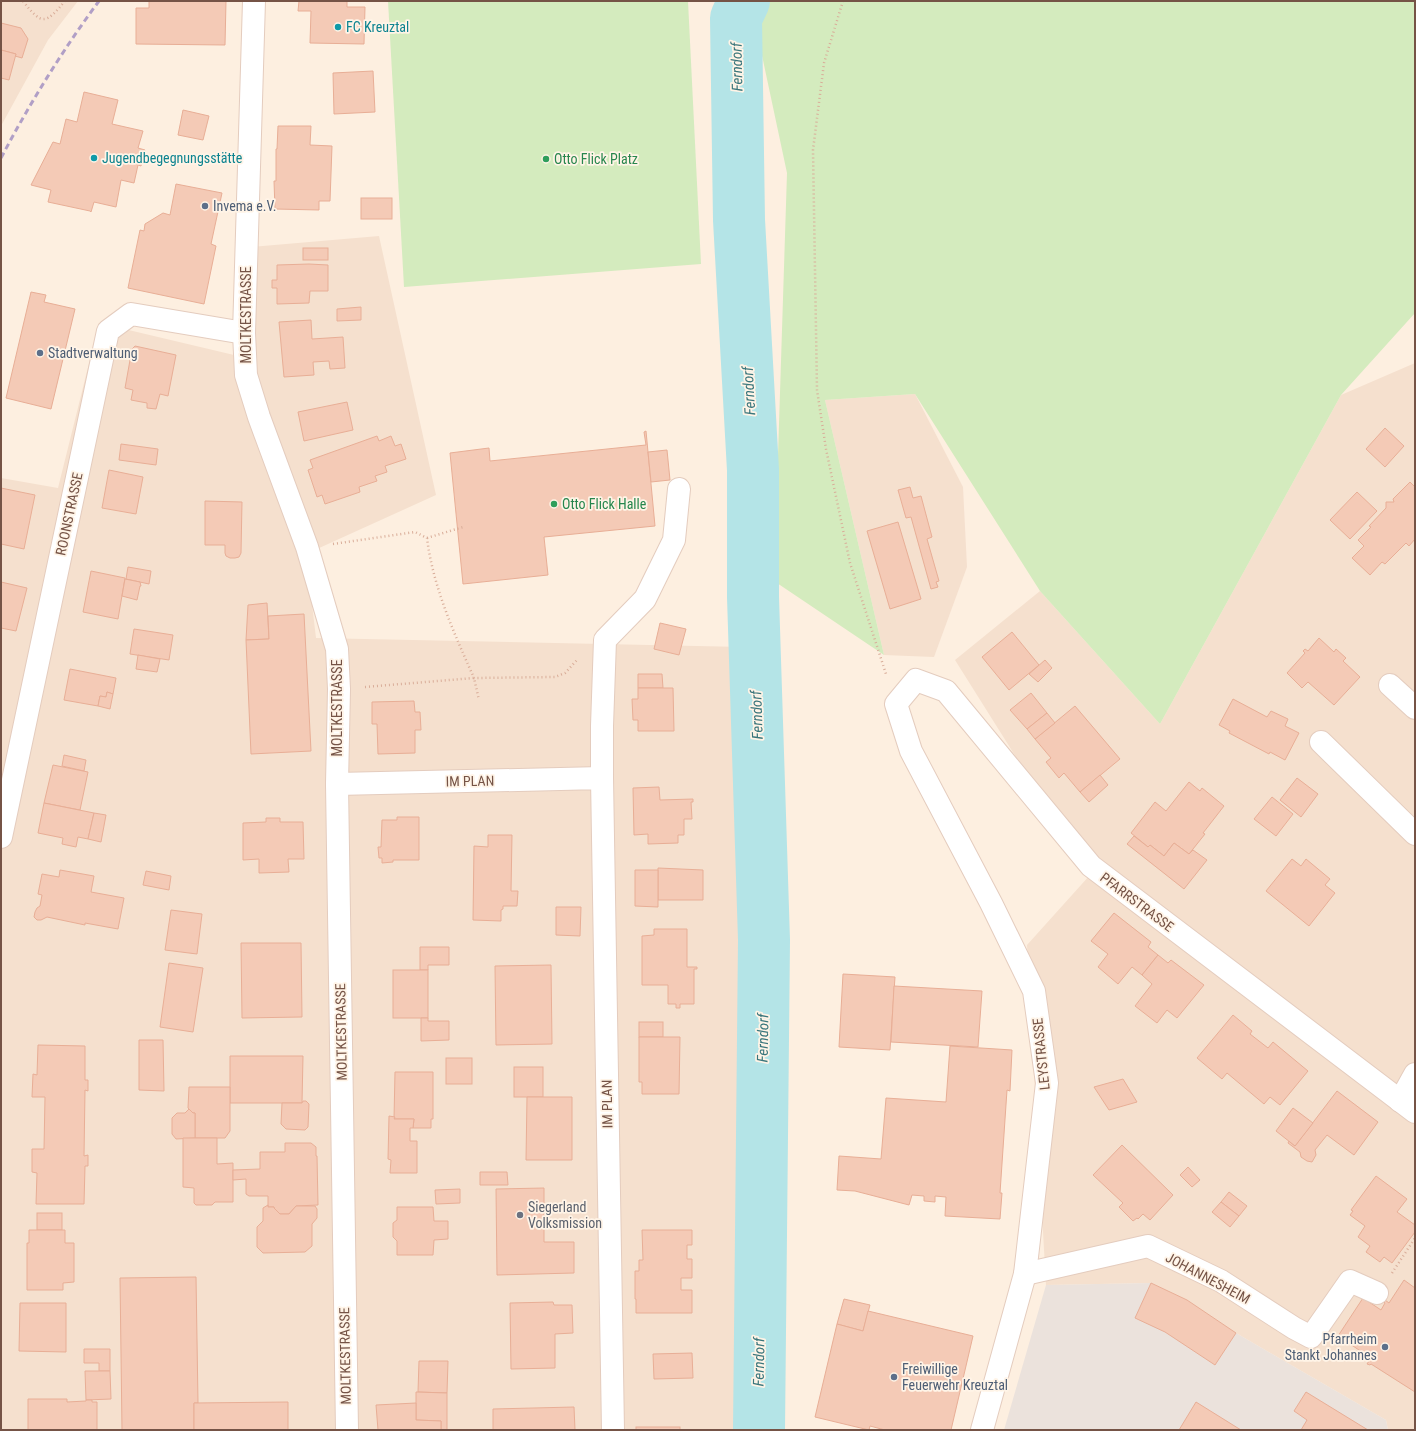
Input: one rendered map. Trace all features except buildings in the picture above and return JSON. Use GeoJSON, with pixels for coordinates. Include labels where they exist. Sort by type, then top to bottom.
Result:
{"type":"FeatureCollection","features":[{"type":"Feature","properties":{"kind":"street","name":"MOLTKESTRASSE"},"geometry":{"type":"LineString","coordinates":[[254,1],[244,333],[246,375],[256,410],[307,548],[337,649],[339,689],[337,784],[347,1430]]}},
{"type":"Feature","properties":{"kind":"street","name":"ROONSTRASSE"},"geometry":{"type":"LineString","coordinates":[[1,837],[108,331],[131,314],[244,333]]}},
{"type":"Feature","properties":{"kind":"street"},"geometry":{"type":"LineString","coordinates":[[605,640],[645,599],[674,540],[679,489]]}},
{"type":"Feature","properties":{"kind":"street","name":"IM PLAN"},"geometry":{"type":"LineString","coordinates":[[605,640],[602,778],[613,1430]]}},
{"type":"Feature","properties":{"kind":"street","name":"PFARRSTRASSE"},"geometry":{"type":"LineString","coordinates":[[896,704],[916,680],[946,691],[1091,866],[1407,1107]]}},
{"type":"Feature","properties":{"kind":"street"},"geometry":{"type":"LineString","coordinates":[[1390,684],[1415,708]]}},
{"type":"Feature","properties":{"kind":"street","name":"LEYSTRASSE"},"geometry":{"type":"LineString","coordinates":[[896,704],[911,751],[991,903],[1034,991],[1047,1083],[1025,1274],[982,1430]]}},
{"type":"Feature","properties":{"kind":"street"},"geometry":{"type":"LineString","coordinates":[[1321,742],[1415,834]]}},
{"type":"Feature","properties":{"kind":"street","name":"IM PLAN"},"geometry":{"type":"LineString","coordinates":[[337,784],[602,778]]}},
{"type":"Feature","properties":{"kind":"street"},"geometry":{"type":"LineString","coordinates":[[1407,1107],[1415,1074]]}},
{"type":"Feature","properties":{"kind":"street","name":"JOHANNESHEIM"},"geometry":{"type":"LineString","coordinates":[[1025,1274],[1148,1246],[1221,1281],[1294,1328],[1311,1337],[1350,1281],[1377,1293]]}},
{"type":"Feature","properties":{"kind":"path"},"geometry":{"type":"LineString","coordinates":[[23,1],[36,16],[41,19],[46,19],[52,16],[65,1]]}},
{"type":"Feature","properties":{"kind":"path"},"geometry":{"type":"LineString","coordinates":[[843,1],[824,63],[813,150],[817,390],[826,449],[850,563],[896,704]]}},
{"type":"Feature","properties":{"kind":"path"},"geometry":{"type":"LineString","coordinates":[[307,548],[415,532],[427,538],[463,528]]}},
{"type":"Feature","properties":{"kind":"path"},"geometry":{"type":"LineString","coordinates":[[427,538],[430,558],[447,615],[474,678],[479,700]]}},
{"type":"Feature","properties":{"kind":"path"},"geometry":{"type":"LineString","coordinates":[[339,689],[474,678],[556,677],[565,673],[588,648],[605,640]]}},
{"type":"Feature","properties":{"kind":"path"},"geometry":{"type":"LineString","coordinates":[[1377,1293],[1415,1238]]}},
{"type":"Feature","properties":{"kind":"shaded area"},"geometry":{"type":"Polygon","coordinates":[[[1,1],[78,1],[48,40],[1,126],[1,1]]]}},
{"type":"Feature","properties":{"kind":"shaded area"},"geometry":{"type":"Polygon","coordinates":[[[379,236],[436,495],[306,554],[316,638],[744,647],[753,1096],[737,1430],[1,1430],[1,478],[58,488],[99,323],[234,355],[241,248],[379,236]]]}},
{"type":"Feature","properties":{"kind":"shaded area"},"geometry":{"type":"Polygon","coordinates":[[[1415,363],[1415,1430],[1388,1430],[1386,1420],[1236,1333],[1187,1300],[1151,1283],[1046,1285],[1027,945],[1090,875],[955,660],[1040,591],[1160,724],[1341,395],[1415,363]]]}},
{"type":"Feature","properties":{"kind":"shaded area"},"geometry":{"type":"Polygon","coordinates":[[[915,394],[963,487],[967,567],[934,657],[884,655],[825,400],[915,394]]]}},
{"type":"Feature","properties":{"kind":"shaded area"},"geometry":{"type":"Polygon","coordinates":[[[1151,1283],[1187,1300],[1236,1333],[1386,1420],[1388,1430],[1004,1430],[1046,1285],[1151,1283]]]}},
{"type":"Feature","properties":{"kind":"green space","name":"Otto Flick Platz"},"geometry":{"type":"Polygon","coordinates":[[[388,1],[688,1],[701,264],[404,287],[388,1]]]}},
{"type":"Feature","properties":{"kind":"green space"},"geometry":{"type":"Polygon","coordinates":[[[761,1],[1415,1],[1415,313],[1341,395],[1160,724],[1040,591],[915,394],[825,400],[884,655],[774,581],[787,173],[754,18],[761,1]]]}},
{"type":"Feature","properties":{"kind":"waterway","name":"Ferndorf"},"geometry":{"type":"LineString","coordinates":[[744,1],[736,18],[739,220],[753,470],[753,597],[764,940],[759,1430]]}},
{"type":"Feature","properties":{"kind":"railway"},"geometry":{"type":"LineString","coordinates":[[1,158],[23,117],[47,78],[99,1]]}},
{"type":"Feature","properties":{"kind":"place","name":"FC Kreuztal"},"geometry":{"type":"Point","coordinates":[338,27]}},
{"type":"Feature","properties":{"kind":"place","name":"Jugendbegegnungsstätte"},"geometry":{"type":"Point","coordinates":[94,158]}},
{"type":"Feature","properties":{"kind":"place","name":"Otto Flick Platz"},"geometry":{"type":"Point","coordinates":[546,159]}},
{"type":"Feature","properties":{"kind":"place","name":"Invema e.V."},"geometry":{"type":"Point","coordinates":[205,206]}},
{"type":"Feature","properties":{"kind":"place","name":"Stadtverwaltung"},"geometry":{"type":"Point","coordinates":[40,353]}},
{"type":"Feature","properties":{"kind":"place","name":"Otto Flick Halle"},"geometry":{"type":"Point","coordinates":[554,504]}},
{"type":"Feature","properties":{"kind":"place","name":"Siegerland Volksmission"},"geometry":{"type":"Point","coordinates":[520,1215]}},
{"type":"Feature","properties":{"kind":"place","name":"Pfarrheim Stankt Johannes"},"geometry":{"type":"Point","coordinates":[1385,1347]}},
{"type":"Feature","properties":{"kind":"place","name":"Freiwillige Feuerwehr Kreuztal"},"geometry":{"type":"Point","coordinates":[894,1377]}}]}
